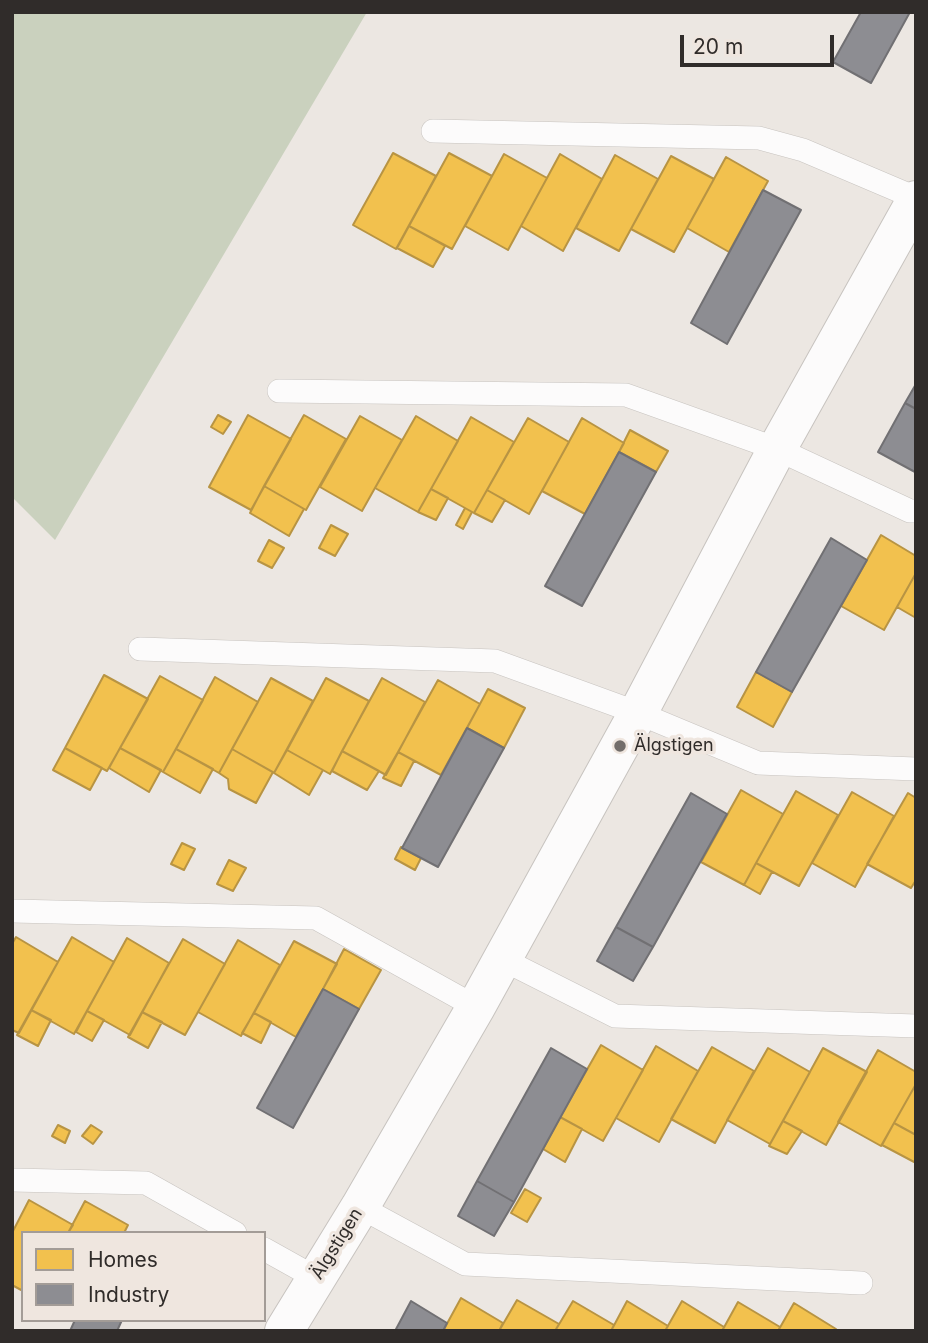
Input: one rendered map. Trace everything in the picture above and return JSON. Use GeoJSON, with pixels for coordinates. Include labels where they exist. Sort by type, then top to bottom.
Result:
{"type":"FeatureCollection","features":[{"type":"Feature","properties":{"kind":"street","name":"Älgstigen"},"geometry":{"type":"LineString","coordinates":[[284,1331],[360,1207],[476,1007],[638,713],[777,449],[916,199]]}},
{"type":"Feature","properties":{"kind":"lane"},"geometry":{"type":"LineString","coordinates":[[433,131],[758,138],[803,149],[916,199]]}},
{"type":"Feature","properties":{"kind":"lane"},"geometry":{"type":"LineString","coordinates":[[279,391],[626,395],[777,449],[910,511],[916,511]]}},
{"type":"Feature","properties":{"kind":"lane"},"geometry":{"type":"LineString","coordinates":[[141,649],[495,661],[638,713],[758,762],[916,769]]}},
{"type":"Feature","properties":{"kind":"lane"},"geometry":{"type":"LineString","coordinates":[[12,911],[316,918],[476,1007]]}},
{"type":"Feature","properties":{"kind":"lane"},"geometry":{"type":"LineString","coordinates":[[502,959],[615,1016],[916,1026]]}},
{"type":"Feature","properties":{"kind":"lane"},"geometry":{"type":"LineString","coordinates":[[12,1180],[146,1183],[231,1231]]}},
{"type":"Feature","properties":{"kind":"lane"},"geometry":{"type":"LineString","coordinates":[[360,1207],[464,1264],[861,1283]]}},
{"type":"Feature","properties":{"kind":"lane"},"geometry":{"type":"LineString","coordinates":[[266,1250],[316,1278]]}},
{"type":"Feature","properties":{"kind":"green space"},"geometry":{"type":"Polygon","coordinates":[[[12,12],[367,12],[55,540],[12,497],[12,12]]]}},
{"type":"Feature","properties":{"kind":"building: Homes"},"geometry":{"type":"Polygon","coordinates":[[[393,153],[436,176],[396,249],[353,225],[393,153]]]}},
{"type":"Feature","properties":{"kind":"building: Homes"},"geometry":{"type":"Polygon","coordinates":[[[449,153],[492,176],[452,249],[409,226],[449,153]]]}},
{"type":"Feature","properties":{"kind":"building: Homes"},"geometry":{"type":"Polygon","coordinates":[[[504,154],[547,178],[508,250],[465,226],[504,154]]]}},
{"type":"Feature","properties":{"kind":"building: Homes"},"geometry":{"type":"Polygon","coordinates":[[[560,154],[602,179],[563,251],[521,226],[560,154]]]}},
{"type":"Feature","properties":{"kind":"building: Homes"},"geometry":{"type":"Polygon","coordinates":[[[615,155],[658,179],[619,251],[576,228],[615,155]]]}},
{"type":"Feature","properties":{"kind":"building: Homes"},"geometry":{"type":"Polygon","coordinates":[[[671,156],[714,179],[674,252],[631,229],[671,156]]]}},
{"type":"Feature","properties":{"kind":"building: Homes"},"geometry":{"type":"Polygon","coordinates":[[[726,157],[768,181],[729,252],[687,228],[726,157]]]}},
{"type":"Feature","properties":{"kind":"building: Homes"},"geometry":{"type":"Polygon","coordinates":[[[409,226],[445,246],[433,267],[397,248],[409,226]]]}},
{"type":"Feature","properties":{"kind":"building: Homes"},"geometry":{"type":"Polygon","coordinates":[[[218,415],[231,422],[223,434],[211,427],[218,415]]]}},
{"type":"Feature","properties":{"kind":"building: Homes"},"geometry":{"type":"Polygon","coordinates":[[[248,415],[291,439],[251,510],[209,487],[248,415]]]}},
{"type":"Feature","properties":{"kind":"building: Homes"},"geometry":{"type":"Polygon","coordinates":[[[304,415],[346,439],[306,510],[264,486],[304,415]]]}},
{"type":"Feature","properties":{"kind":"building: Homes"},"geometry":{"type":"Polygon","coordinates":[[[360,416],[402,440],[362,511],[320,487],[360,416]]]}},
{"type":"Feature","properties":{"kind":"building: Homes"},"geometry":{"type":"Polygon","coordinates":[[[416,416],[458,441],[418,512],[375,488],[416,416]]]}},
{"type":"Feature","properties":{"kind":"building: Homes"},"geometry":{"type":"Polygon","coordinates":[[[471,417],[514,442],[474,513],[431,489],[471,417]]]}},
{"type":"Feature","properties":{"kind":"building: Homes"},"geometry":{"type":"Polygon","coordinates":[[[528,418],[569,442],[529,514],[487,490],[528,418]]]}},
{"type":"Feature","properties":{"kind":"building: Homes"},"geometry":{"type":"Polygon","coordinates":[[[582,418],[624,443],[585,514],[542,491],[582,418]]]}},
{"type":"Feature","properties":{"kind":"building: Homes"},"geometry":{"type":"Polygon","coordinates":[[[630,430],[668,451],[656,472],[619,452],[630,430]]]}},
{"type":"Feature","properties":{"kind":"building: Homes"},"geometry":{"type":"Polygon","coordinates":[[[264,486],[304,509],[289,536],[250,513],[264,486]]]}},
{"type":"Feature","properties":{"kind":"building: Homes"},"geometry":{"type":"Polygon","coordinates":[[[431,489],[448,498],[436,520],[418,512],[431,489]]]}},
{"type":"Feature","properties":{"kind":"building: Homes"},"geometry":{"type":"Polygon","coordinates":[[[487,490],[505,500],[492,522],[474,513],[487,490]]]}},
{"type":"Feature","properties":{"kind":"building: Homes"},"geometry":{"type":"Polygon","coordinates":[[[465,508],[472,512],[463,529],[456,525],[465,508]]]}},
{"type":"Feature","properties":{"kind":"building: Homes"},"geometry":{"type":"Polygon","coordinates":[[[331,525],[348,534],[335,556],[319,548],[331,525]]]}},
{"type":"Feature","properties":{"kind":"building: Homes"},"geometry":{"type":"Polygon","coordinates":[[[881,535],[916,556],[916,573],[884,630],[841,606],[881,535]]]}},
{"type":"Feature","properties":{"kind":"building: Homes"},"geometry":{"type":"Polygon","coordinates":[[[269,540],[284,548],[272,568],[258,561],[269,540]]]}},
{"type":"Feature","properties":{"kind":"building: Homes"},"geometry":{"type":"Polygon","coordinates":[[[916,573],[916,618],[897,607],[916,573]]]}},
{"type":"Feature","properties":{"kind":"building: Homes"},"geometry":{"type":"Polygon","coordinates":[[[756,672],[792,692],[773,727],[737,707],[756,672]]]}},
{"type":"Feature","properties":{"kind":"building: Homes"},"geometry":{"type":"Polygon","coordinates":[[[104,675],[148,699],[107,771],[65,748],[104,675]]]}},
{"type":"Feature","properties":{"kind":"building: Homes"},"geometry":{"type":"Polygon","coordinates":[[[160,676],[203,700],[163,772],[120,748],[160,676]]]}},
{"type":"Feature","properties":{"kind":"building: Homes"},"geometry":{"type":"Polygon","coordinates":[[[215,677],[258,702],[219,773],[176,749],[215,677]]]}},
{"type":"Feature","properties":{"kind":"building: Homes"},"geometry":{"type":"Polygon","coordinates":[[[271,678],[313,701],[274,773],[232,749],[271,678]]]}},
{"type":"Feature","properties":{"kind":"building: Homes"},"geometry":{"type":"Polygon","coordinates":[[[326,678],[369,701],[330,774],[287,750],[326,678]]]}},
{"type":"Feature","properties":{"kind":"building: Homes"},"geometry":{"type":"Polygon","coordinates":[[[382,678],[425,702],[386,775],[342,751],[382,678]]]}},
{"type":"Feature","properties":{"kind":"building: Homes"},"geometry":{"type":"Polygon","coordinates":[[[438,680],[480,704],[441,775],[398,752],[438,680]]]}},
{"type":"Feature","properties":{"kind":"building: Homes"},"geometry":{"type":"Polygon","coordinates":[[[488,689],[525,708],[504,748],[467,728],[488,689]]]}},
{"type":"Feature","properties":{"kind":"building: Homes"},"geometry":{"type":"Polygon","coordinates":[[[65,748],[102,768],[90,790],[53,770],[65,748]]]}},
{"type":"Feature","properties":{"kind":"building: Homes"},"geometry":{"type":"Polygon","coordinates":[[[120,748],[161,770],[149,792],[109,768],[120,748]]]}},
{"type":"Feature","properties":{"kind":"building: Homes"},"geometry":{"type":"Polygon","coordinates":[[[176,749],[213,769],[200,793],[163,772],[176,749]]]}},
{"type":"Feature","properties":{"kind":"building: Homes"},"geometry":{"type":"Polygon","coordinates":[[[232,749],[273,772],[256,803],[229,789],[228,779],[219,773],[232,749]]]}},
{"type":"Feature","properties":{"kind":"building: Homes"},"geometry":{"type":"Polygon","coordinates":[[[287,750],[323,770],[309,795],[274,773],[287,750]]]}},
{"type":"Feature","properties":{"kind":"building: Homes"},"geometry":{"type":"Polygon","coordinates":[[[342,751],[379,771],[367,790],[332,771],[342,751]]]}},
{"type":"Feature","properties":{"kind":"building: Homes"},"geometry":{"type":"Polygon","coordinates":[[[398,752],[414,761],[401,786],[383,778],[398,752]]]}},
{"type":"Feature","properties":{"kind":"building: Homes"},"geometry":{"type":"Polygon","coordinates":[[[741,790],[783,814],[744,885],[701,862],[741,790]]]}},
{"type":"Feature","properties":{"kind":"building: Homes"},"geometry":{"type":"Polygon","coordinates":[[[796,791],[838,815],[799,886],[756,863],[796,791]]]}},
{"type":"Feature","properties":{"kind":"building: Homes"},"geometry":{"type":"Polygon","coordinates":[[[852,792],[894,816],[855,887],[812,863],[852,792]]]}},
{"type":"Feature","properties":{"kind":"building: Homes"},"geometry":{"type":"Polygon","coordinates":[[[908,793],[916,798],[916,880],[911,888],[867,864],[908,793]]]}},
{"type":"Feature","properties":{"kind":"building: Homes"},"geometry":{"type":"Polygon","coordinates":[[[182,843],[195,849],[184,870],[171,864],[182,843]]]}},
{"type":"Feature","properties":{"kind":"building: Homes"},"geometry":{"type":"Polygon","coordinates":[[[401,847],[421,858],[415,870],[395,859],[401,847]]]}},
{"type":"Feature","properties":{"kind":"building: Homes"},"geometry":{"type":"Polygon","coordinates":[[[229,860],[246,868],[233,891],[217,884],[229,860]]]}},
{"type":"Feature","properties":{"kind":"building: Homes"},"geometry":{"type":"Polygon","coordinates":[[[756,863],[772,872],[760,894],[744,885],[756,863]]]}},
{"type":"Feature","properties":{"kind":"building: Homes"},"geometry":{"type":"Polygon","coordinates":[[[16,937],[58,962],[19,1033],[12,1030],[12,944],[16,937]]]}},
{"type":"Feature","properties":{"kind":"building: Homes"},"geometry":{"type":"Polygon","coordinates":[[[72,937],[114,962],[74,1034],[31,1010],[72,937]]]}},
{"type":"Feature","properties":{"kind":"building: Homes"},"geometry":{"type":"Polygon","coordinates":[[[127,938],[169,963],[130,1035],[87,1011],[127,938]]]}},
{"type":"Feature","properties":{"kind":"building: Homes"},"geometry":{"type":"Polygon","coordinates":[[[183,939],[225,964],[185,1035],[142,1012],[183,939]]]}},
{"type":"Feature","properties":{"kind":"building: Homes"},"geometry":{"type":"Polygon","coordinates":[[[238,940],[280,965],[241,1036],[198,1012],[238,940]]]}},
{"type":"Feature","properties":{"kind":"building: Homes"},"geometry":{"type":"Polygon","coordinates":[[[294,941],[337,964],[296,1037],[254,1013],[294,941]]]}},
{"type":"Feature","properties":{"kind":"building: Homes"},"geometry":{"type":"Polygon","coordinates":[[[344,949],[381,970],[359,1009],[323,989],[344,949]]]}},
{"type":"Feature","properties":{"kind":"building: Homes"},"geometry":{"type":"Polygon","coordinates":[[[31,1010],[51,1020],[38,1046],[17,1035],[31,1010]]]}},
{"type":"Feature","properties":{"kind":"building: Homes"},"geometry":{"type":"Polygon","coordinates":[[[87,1011],[104,1020],[92,1041],[76,1032],[87,1011]]]}},
{"type":"Feature","properties":{"kind":"building: Homes"},"geometry":{"type":"Polygon","coordinates":[[[142,1012],[162,1022],[148,1048],[128,1037],[142,1012]]]}},
{"type":"Feature","properties":{"kind":"building: Homes"},"geometry":{"type":"Polygon","coordinates":[[[254,1013],[271,1022],[261,1043],[242,1033],[254,1013]]]}},
{"type":"Feature","properties":{"kind":"building: Homes"},"geometry":{"type":"Polygon","coordinates":[[[601,1045],[643,1070],[603,1141],[560,1117],[601,1045]]]}},
{"type":"Feature","properties":{"kind":"building: Homes"},"geometry":{"type":"Polygon","coordinates":[[[656,1046],[698,1071],[659,1142],[616,1118],[656,1046]]]}},
{"type":"Feature","properties":{"kind":"building: Homes"},"geometry":{"type":"Polygon","coordinates":[[[712,1047],[754,1071],[715,1143],[671,1119],[712,1047]]]}},
{"type":"Feature","properties":{"kind":"building: Homes"},"geometry":{"type":"Polygon","coordinates":[[[768,1048],[810,1072],[770,1144],[727,1120],[768,1048]]]}},
{"type":"Feature","properties":{"kind":"building: Homes"},"geometry":{"type":"Polygon","coordinates":[[[823,1048],[867,1072],[826,1145],[783,1121],[823,1048]]]}},
{"type":"Feature","properties":{"kind":"building: Homes"},"geometry":{"type":"Polygon","coordinates":[[[878,1050],[916,1072],[916,1084],[881,1146],[838,1122],[878,1050]]]}},
{"type":"Feature","properties":{"kind":"building: Homes"},"geometry":{"type":"Polygon","coordinates":[[[916,1084],[916,1135],[894,1123],[916,1084]]]}},
{"type":"Feature","properties":{"kind":"building: Homes"},"geometry":{"type":"Polygon","coordinates":[[[560,1117],[582,1129],[565,1162],[543,1149],[560,1117]]]}},
{"type":"Feature","properties":{"kind":"building: Homes"},"geometry":{"type":"Polygon","coordinates":[[[783,1121],[802,1131],[787,1154],[769,1146],[783,1121]]]}},
{"type":"Feature","properties":{"kind":"building: Homes"},"geometry":{"type":"Polygon","coordinates":[[[894,1123],[916,1135],[916,1163],[882,1145],[894,1123]]]}},
{"type":"Feature","properties":{"kind":"building: Homes"},"geometry":{"type":"Polygon","coordinates":[[[58,1125],[70,1131],[65,1143],[52,1136],[58,1125]]]}},
{"type":"Feature","properties":{"kind":"building: Homes"},"geometry":{"type":"Polygon","coordinates":[[[91,1125],[102,1132],[93,1144],[82,1136],[91,1125]]]}},
{"type":"Feature","properties":{"kind":"building: Homes"},"geometry":{"type":"Polygon","coordinates":[[[525,1189],[541,1198],[527,1222],[511,1213],[525,1189]]]}},
{"type":"Feature","properties":{"kind":"building: Homes"},"geometry":{"type":"Polygon","coordinates":[[[29,1200],[73,1225],[69,1231],[21,1231],[21,1290],[12,1285],[12,1233],[29,1200]]]}},
{"type":"Feature","properties":{"kind":"building: Homes"},"geometry":{"type":"Polygon","coordinates":[[[85,1201],[128,1225],[125,1231],[69,1231],[85,1201]]]}},
{"type":"Feature","properties":{"kind":"building: Homes"},"geometry":{"type":"Polygon","coordinates":[[[461,1298],[503,1323],[499,1331],[443,1331],[461,1298]]]}},
{"type":"Feature","properties":{"kind":"building: Homes"},"geometry":{"type":"Polygon","coordinates":[[[517,1300],[559,1324],[555,1331],[499,1331],[517,1300]]]}},
{"type":"Feature","properties":{"kind":"building: Homes"},"geometry":{"type":"Polygon","coordinates":[[[573,1301],[614,1325],[611,1331],[555,1331],[573,1301]]]}},
{"type":"Feature","properties":{"kind":"building: Homes"},"geometry":{"type":"Polygon","coordinates":[[[627,1301],[668,1326],[665,1331],[611,1331],[627,1301]]]}},
{"type":"Feature","properties":{"kind":"building: Homes"},"geometry":{"type":"Polygon","coordinates":[[[682,1301],[724,1327],[722,1331],[665,1331],[682,1301]]]}},
{"type":"Feature","properties":{"kind":"building: Homes"},"geometry":{"type":"Polygon","coordinates":[[[738,1302],[780,1327],[778,1331],[722,1331],[738,1302]]]}},
{"type":"Feature","properties":{"kind":"building: Homes"},"geometry":{"type":"Polygon","coordinates":[[[794,1303],[836,1329],[835,1331],[778,1331],[794,1303]]]}},
{"type":"Feature","properties":{"kind":"building: Industry"},"geometry":{"type":"Polygon","coordinates":[[[861,12],[910,12],[871,83],[833,62],[861,12]]]}},
{"type":"Feature","properties":{"kind":"building: Industry"},"geometry":{"type":"Polygon","coordinates":[[[763,190],[801,210],[727,344],[691,323],[763,190]]]}},
{"type":"Feature","properties":{"kind":"building: Industry"},"geometry":{"type":"Polygon","coordinates":[[[916,384],[916,409],[905,403],[916,384]]]}},
{"type":"Feature","properties":{"kind":"building: Industry"},"geometry":{"type":"Polygon","coordinates":[[[905,403],[916,409],[915,472],[878,452],[905,403]]]}},
{"type":"Feature","properties":{"kind":"building: Industry"},"geometry":{"type":"Polygon","coordinates":[[[619,452],[656,472],[582,606],[545,586],[619,452]]]}},
{"type":"Feature","properties":{"kind":"building: Industry"},"geometry":{"type":"Polygon","coordinates":[[[831,538],[867,560],[792,692],[756,672],[831,538]]]}},
{"type":"Feature","properties":{"kind":"building: Industry"},"geometry":{"type":"Polygon","coordinates":[[[467,728],[504,748],[438,867],[402,848],[467,728]]]}},
{"type":"Feature","properties":{"kind":"building: Industry"},"geometry":{"type":"Polygon","coordinates":[[[691,793],[727,814],[653,947],[616,927],[691,793]]]}},
{"type":"Feature","properties":{"kind":"building: Industry"},"geometry":{"type":"Polygon","coordinates":[[[616,927],[653,947],[633,981],[597,961],[616,927]]]}},
{"type":"Feature","properties":{"kind":"building: Industry"},"geometry":{"type":"Polygon","coordinates":[[[323,989],[359,1009],[293,1128],[257,1108],[323,989]]]}},
{"type":"Feature","properties":{"kind":"building: Industry"},"geometry":{"type":"Polygon","coordinates":[[[551,1048],[587,1069],[514,1202],[477,1181],[551,1048]]]}},
{"type":"Feature","properties":{"kind":"building: Industry"},"geometry":{"type":"Polygon","coordinates":[[[477,1181],[514,1202],[494,1236],[458,1216],[477,1181]]]}},
{"type":"Feature","properties":{"kind":"building: Industry"},"geometry":{"type":"Polygon","coordinates":[[[411,1301],[447,1323],[443,1331],[395,1331],[411,1301]]]}},
{"type":"Feature","properties":{"kind":"building: Industry"},"geometry":{"type":"Polygon","coordinates":[[[74,1322],[121,1322],[117,1331],[70,1331],[74,1322]]]}},
{"type":"Feature","properties":{"kind":"place","name":"Älgstigen"},"geometry":{"type":"Point","coordinates":[620,746]}}]}
